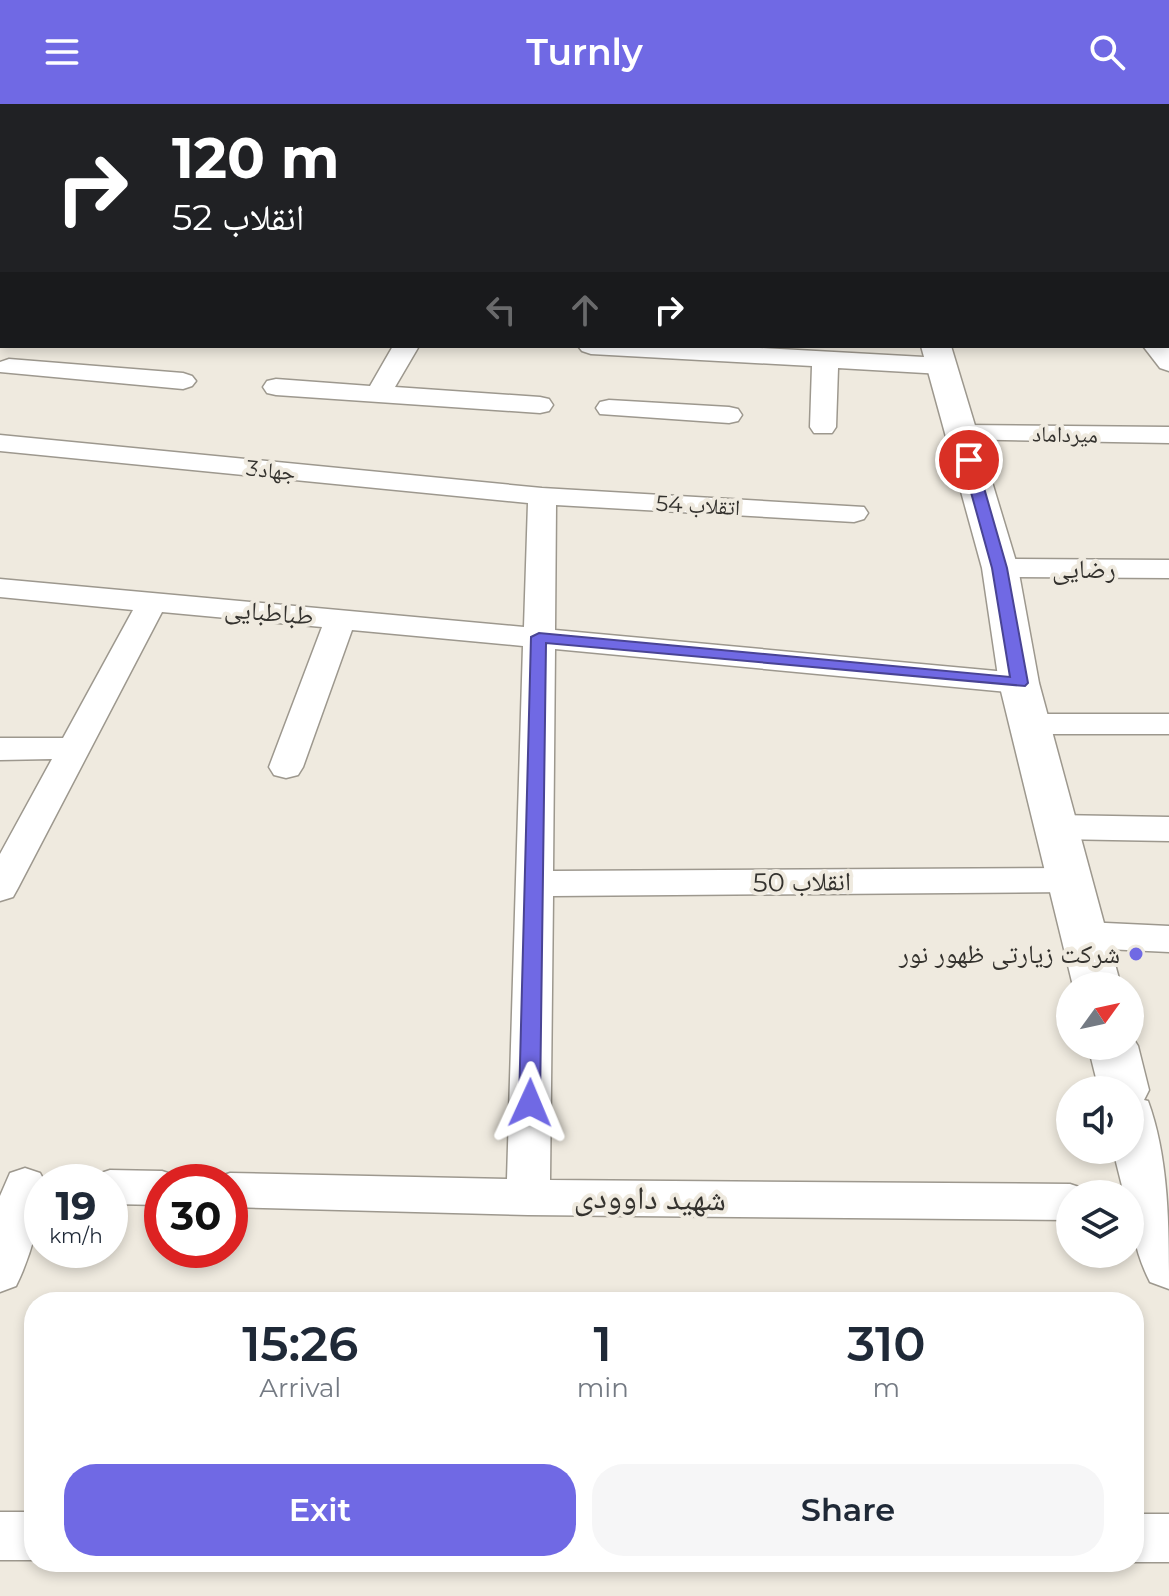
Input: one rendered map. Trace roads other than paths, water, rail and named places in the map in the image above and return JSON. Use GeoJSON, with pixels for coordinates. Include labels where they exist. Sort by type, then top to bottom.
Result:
{"type":"FeatureCollection","features":[{"type":"Feature","properties":{"kind":"main road"},"geometry":{"type":"LineString","coordinates":[[939,356],[1000,568],[1019,683],[1094,972]]}},
{"type":"Feature","properties":{"kind":"main road"},"geometry":{"type":"LineString","coordinates":[[1141,1164],[1169,1266]]}},
{"type":"Feature","properties":{"kind":"street"},"geometry":{"type":"LineString","coordinates":[[4,372],[24,348]]}},
{"type":"Feature","properties":{"kind":"street"},"geometry":{"type":"LineString","coordinates":[[378,394],[405,348]]}},
{"type":"Feature","properties":{"kind":"street"},"geometry":{"type":"LineString","coordinates":[[623,348],[825,359],[939,356]]}},
{"type":"Feature","properties":{"kind":"street"},"geometry":{"type":"LineString","coordinates":[[679,412],[688,352]]}},
{"type":"Feature","properties":{"kind":"street"},"geometry":{"type":"LineString","coordinates":[[823,427],[825,359]]}},
{"type":"Feature","properties":{"kind":"street"},"geometry":{"type":"LineString","coordinates":[[4,372],[183,381]]}},
{"type":"Feature","properties":{"kind":"street"},"geometry":{"type":"LineString","coordinates":[[276,387],[540,405]]}},
{"type":"Feature","properties":{"kind":"street"},"geometry":{"type":"LineString","coordinates":[[609,408],[729,415]]}},
{"type":"Feature","properties":{"kind":"street","name":"میرداماد"},"geometry":{"type":"LineString","coordinates":[[961,433],[1169,435]]}},
{"type":"Feature","properties":{"kind":"street","name":"جهاد3"},"geometry":{"type":"LineString","coordinates":[[0,443],[542,496]]}},
{"type":"Feature","properties":{"kind":"street"},"geometry":{"type":"LineString","coordinates":[[528,1197],[542,496]]}},
{"type":"Feature","properties":{"kind":"street","name":"اتقلاب 54"},"geometry":{"type":"LineString","coordinates":[[542,496],[854,513]]}},
{"type":"Feature","properties":{"kind":"street","name":"رضایی"},"geometry":{"type":"LineString","coordinates":[[1000,568],[1169,569]]}},
{"type":"Feature","properties":{"kind":"street","name":"طباطبایی"},"geometry":{"type":"LineString","coordinates":[[0,588],[1019,683]]}},
{"type":"Feature","properties":{"kind":"street"},"geometry":{"type":"LineString","coordinates":[[0,888],[152,602]]}},
{"type":"Feature","properties":{"kind":"street"},"geometry":{"type":"LineString","coordinates":[[286,767],[341,619]]}},
{"type":"Feature","properties":{"kind":"street"},"geometry":{"type":"LineString","coordinates":[[1030,724],[1169,724]]}},
{"type":"Feature","properties":{"kind":"street"},"geometry":{"type":"LineString","coordinates":[[0,749],[75,748]]}},
{"type":"Feature","properties":{"kind":"street"},"geometry":{"type":"LineString","coordinates":[[1056,827],[1169,829]]}},
{"type":"Feature","properties":{"kind":"street","name":"انقلاب 50"},"geometry":{"type":"LineString","coordinates":[[534,884],[1070,880]]}},
{"type":"Feature","properties":{"kind":"street"},"geometry":{"type":"LineString","coordinates":[[1085,935],[1169,939]]}},
{"type":"Feature","properties":{"kind":"street"},"geometry":{"type":"LineString","coordinates":[[0,1273],[22,1185]]}},
{"type":"Feature","properties":{"kind":"street","name":"شهید داوودی"},"geometry":{"type":"LineString","coordinates":[[248,1190],[528,1197],[1056,1202]]}},
{"type":"Feature","properties":{"kind":"street"},"geometry":{"type":"LineString","coordinates":[[0,1536],[24,1536]]}},
{"type":"Feature","properties":{"kind":"street"},"geometry":{"type":"LineString","coordinates":[[1144,1538],[1169,1538]]}},
{"type":"Feature","properties":{"kind":"place","name":"شرکت زیارتی ظهور نور"},"geometry":{"type":"Point","coordinates":[1136,954]}}]}
